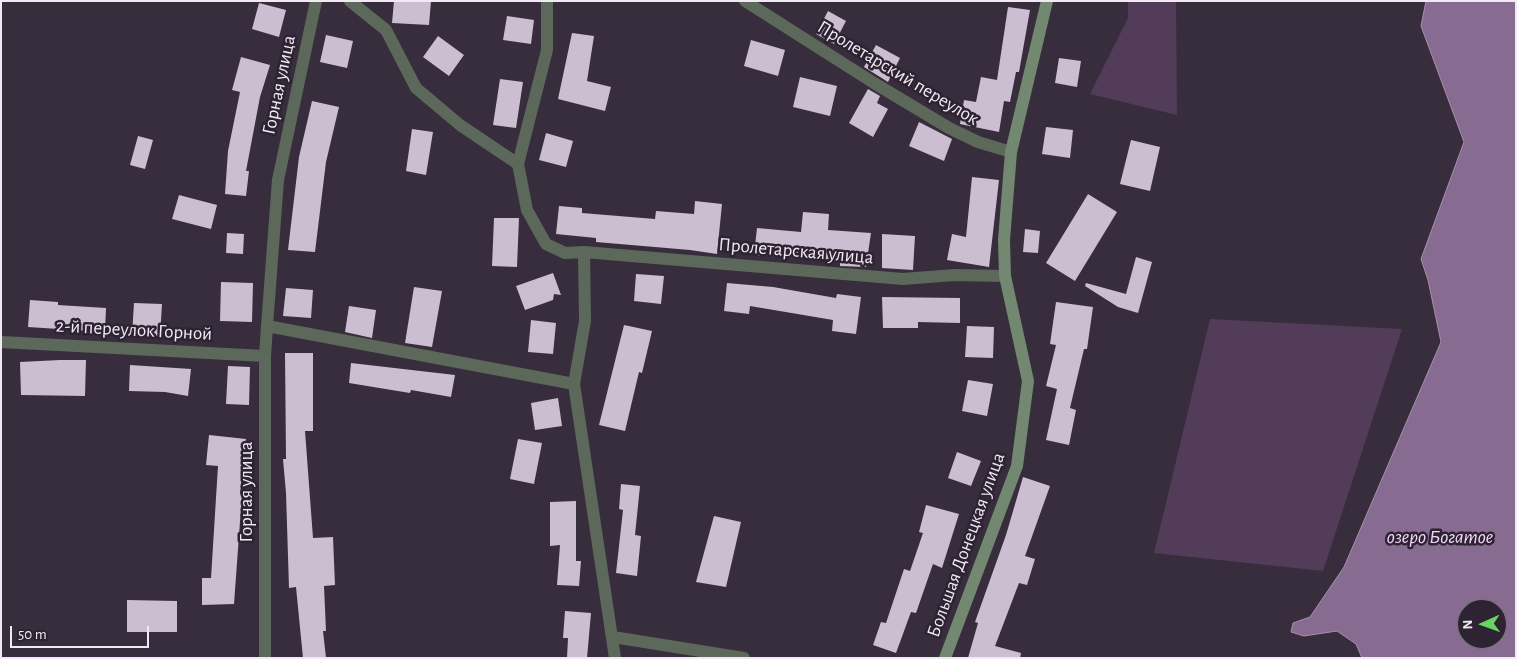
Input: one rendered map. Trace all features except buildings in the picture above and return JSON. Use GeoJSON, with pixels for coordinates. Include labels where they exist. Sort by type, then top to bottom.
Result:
{"type":"FeatureCollection","features":[{"type":"Feature","properties":{"kind":"street"},"geometry":{"type":"LineString","coordinates":[[350,1],[386,30],[416,88],[460,125],[518,164]]}},
{"type":"Feature","properties":{"kind":"street","name":"Пролетарская улица"},"geometry":{"type":"LineString","coordinates":[[548,1],[547,50],[518,164],[527,210],[546,244],[565,254],[584,252],[903,279],[954,274],[1005,276]]}},
{"type":"Feature","properties":{"kind":"street","name":"Пролетарский переулок"},"geometry":{"type":"LineString","coordinates":[[745,1],[949,128],[978,142],[1011,152]]}},
{"type":"Feature","properties":{"kind":"street","name":"Большая Донецкая улица"},"geometry":{"type":"LineString","coordinates":[[945,658],[1017,466],[1028,381],[1005,276],[1004,240],[1011,152],[1046,1]]}},
{"type":"Feature","properties":{"kind":"street","name":"Горная улица"},"geometry":{"type":"LineString","coordinates":[[265,658],[265,356],[267,326],[278,180],[313,2]]}},
{"type":"Feature","properties":{"kind":"street"},"geometry":{"type":"LineString","coordinates":[[584,252],[585,321],[574,384],[615,658]]}},
{"type":"Feature","properties":{"kind":"street"},"geometry":{"type":"LineString","coordinates":[[267,326],[574,384]]}},
{"type":"Feature","properties":{"kind":"street","name":"2-й переулок Горной"},"geometry":{"type":"LineString","coordinates":[[1,342],[265,356]]}},
{"type":"Feature","properties":{"kind":"street"},"geometry":{"type":"LineString","coordinates":[[613,637],[744,658]]}},
{"type":"Feature","properties":{"kind":"shaded area"},"geometry":{"type":"Polygon","coordinates":[[[1128,1],[1176,1],[1177,115],[1090,94],[1128,18],[1128,1]]]}},
{"type":"Feature","properties":{"kind":"shaded area"},"geometry":{"type":"Polygon","coordinates":[[[1210,319],[1402,329],[1323,571],[1154,553],[1210,319]]]}},
{"type":"Feature","properties":{"kind":"water","name":"озеро Богатое"},"geometry":{"type":"Polygon","coordinates":[[[1426,1],[1516,1],[1516,658],[1362,658],[1356,644],[1337,631],[1304,636],[1291,632],[1293,623],[1310,617],[1344,567],[1441,342],[1428,280],[1421,259],[1464,142],[1421,26],[1426,1]]]}}]}
